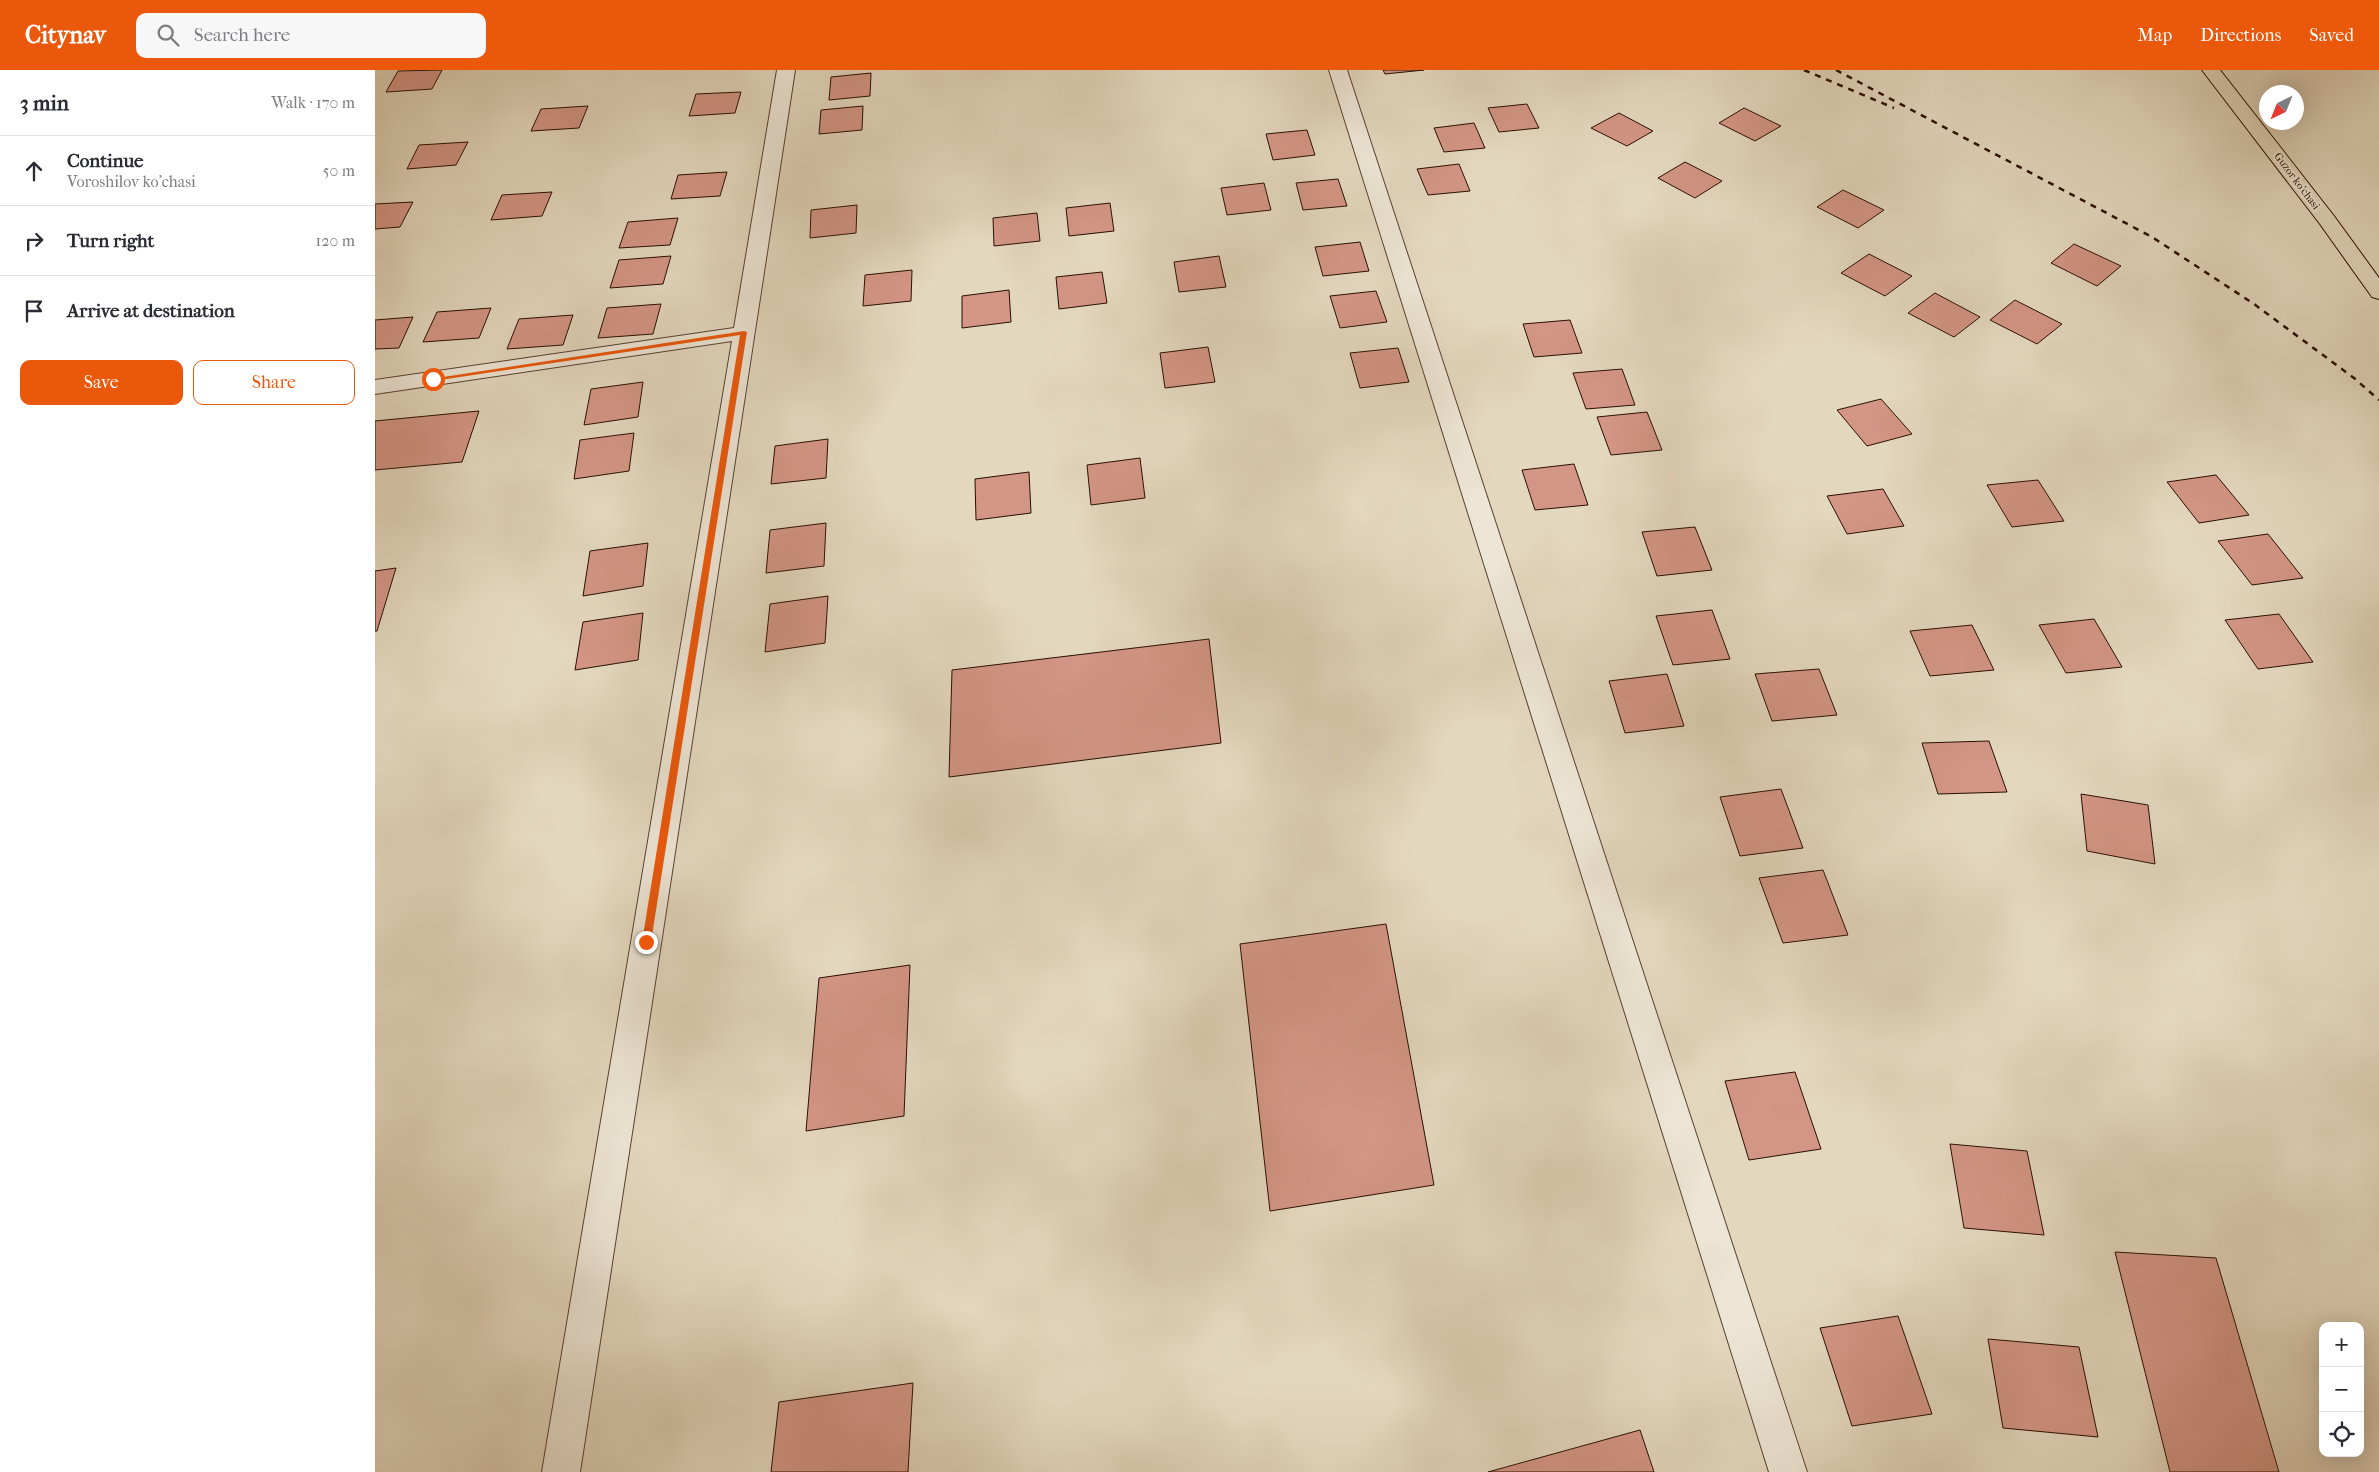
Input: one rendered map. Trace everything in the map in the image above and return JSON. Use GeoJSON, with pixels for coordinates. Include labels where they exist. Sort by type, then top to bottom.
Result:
{"type":"FeatureCollection","features":[{"type":"Feature","properties":{"kind":"main road","name":"Guzor ko'chasi"},"geometry":{"type":"LineString","coordinates":[[2211,70],[2327,220],[2379,293]]}},
{"type":"Feature","properties":{"kind":"street"},"geometry":{"type":"LineString","coordinates":[[561,1472],[787,70]]}},
{"type":"Feature","properties":{"kind":"street"},"geometry":{"type":"LineString","coordinates":[[1338,70],[1787,1472]]}},
{"type":"Feature","properties":{"kind":"street"},"geometry":{"type":"LineString","coordinates":[[375,387],[744,332]]}},
{"type":"Feature","properties":{"kind":"building"},"geometry":{"type":"Polygon","coordinates":[[[442,70],[432,89],[386,92],[398,71],[442,70]]]}},
{"type":"Feature","properties":{"kind":"building"},"geometry":{"type":"Polygon","coordinates":[[[1383,70],[1424,70],[1385,74],[1383,70]]]}},
{"type":"Feature","properties":{"kind":"building"},"geometry":{"type":"Polygon","coordinates":[[[871,73],[870,96],[829,100],[831,77],[871,73]]]}},
{"type":"Feature","properties":{"kind":"building"},"geometry":{"type":"Polygon","coordinates":[[[741,92],[735,113],[689,116],[696,94],[741,92]]]}},
{"type":"Feature","properties":{"kind":"building"},"geometry":{"type":"Polygon","coordinates":[[[1527,104],[1539,128],[1499,132],[1488,108],[1527,104]]]}},
{"type":"Feature","properties":{"kind":"building"},"geometry":{"type":"Polygon","coordinates":[[[588,106],[579,128],[531,131],[541,109],[588,106]]]}},
{"type":"Feature","properties":{"kind":"building"},"geometry":{"type":"Polygon","coordinates":[[[863,106],[862,130],[819,134],[821,110],[863,106]]]}},
{"type":"Feature","properties":{"kind":"building"},"geometry":{"type":"Polygon","coordinates":[[[1744,108],[1781,126],[1755,141],[1719,123],[1744,108]]]}},
{"type":"Feature","properties":{"kind":"building"},"geometry":{"type":"Polygon","coordinates":[[[1619,113],[1653,131],[1627,146],[1591,128],[1619,113]]]}},
{"type":"Feature","properties":{"kind":"building"},"geometry":{"type":"Polygon","coordinates":[[[1474,123],[1485,148],[1444,152],[1434,128],[1474,123]]]}},
{"type":"Feature","properties":{"kind":"building"},"geometry":{"type":"Polygon","coordinates":[[[1307,130],[1315,155],[1273,160],[1266,134],[1307,130]]]}},
{"type":"Feature","properties":{"kind":"building"},"geometry":{"type":"Polygon","coordinates":[[[468,142],[456,165],[407,169],[419,145],[468,142]]]}},
{"type":"Feature","properties":{"kind":"building"},"geometry":{"type":"Polygon","coordinates":[[[1685,162],[1722,181],[1695,198],[1658,178],[1685,162]]]}},
{"type":"Feature","properties":{"kind":"building"},"geometry":{"type":"Polygon","coordinates":[[[1459,164],[1470,191],[1428,195],[1417,169],[1459,164]]]}},
{"type":"Feature","properties":{"kind":"building"},"geometry":{"type":"Polygon","coordinates":[[[727,172],[720,196],[671,199],[678,175],[727,172]]]}},
{"type":"Feature","properties":{"kind":"building"},"geometry":{"type":"Polygon","coordinates":[[[1338,179],[1347,206],[1303,210],[1296,183],[1338,179]]]}},
{"type":"Feature","properties":{"kind":"building"},"geometry":{"type":"Polygon","coordinates":[[[1264,183],[1271,210],[1227,215],[1221,188],[1264,183]]]}},
{"type":"Feature","properties":{"kind":"building"},"geometry":{"type":"Polygon","coordinates":[[[1843,190],[1884,210],[1858,228],[1817,207],[1843,190]]]}},
{"type":"Feature","properties":{"kind":"building"},"geometry":{"type":"Polygon","coordinates":[[[552,192],[542,216],[491,220],[502,195],[552,192]]]}},
{"type":"Feature","properties":{"kind":"building"},"geometry":{"type":"Polygon","coordinates":[[[413,202],[400,227],[375,229],[375,204],[413,202]]]}},
{"type":"Feature","properties":{"kind":"building"},"geometry":{"type":"Polygon","coordinates":[[[1110,203],[1114,231],[1069,236],[1066,208],[1110,203]]]}},
{"type":"Feature","properties":{"kind":"building"},"geometry":{"type":"Polygon","coordinates":[[[857,205],[856,233],[810,238],[811,210],[857,205]]]}},
{"type":"Feature","properties":{"kind":"building"},"geometry":{"type":"Polygon","coordinates":[[[1037,213],[1040,241],[994,246],[993,218],[1037,213]]]}},
{"type":"Feature","properties":{"kind":"building"},"geometry":{"type":"Polygon","coordinates":[[[678,218],[670,245],[619,248],[628,222],[678,218]]]}},
{"type":"Feature","properties":{"kind":"building"},"geometry":{"type":"Polygon","coordinates":[[[1360,242],[1369,271],[1323,276],[1315,247],[1360,242]]]}},
{"type":"Feature","properties":{"kind":"building"},"geometry":{"type":"Polygon","coordinates":[[[2074,244],[2121,266],[2097,286],[2051,263],[2074,244]]]}},
{"type":"Feature","properties":{"kind":"building"},"geometry":{"type":"Polygon","coordinates":[[[1869,254],[1912,276],[1885,296],[1841,273],[1869,254]]]}},
{"type":"Feature","properties":{"kind":"building"},"geometry":{"type":"Polygon","coordinates":[[[671,256],[663,284],[610,288],[619,260],[671,256]]]}},
{"type":"Feature","properties":{"kind":"building"},"geometry":{"type":"Polygon","coordinates":[[[1219,256],[1226,287],[1179,292],[1174,262],[1219,256]]]}},
{"type":"Feature","properties":{"kind":"building"},"geometry":{"type":"Polygon","coordinates":[[[912,270],[911,301],[863,306],[865,275],[912,270]]]}},
{"type":"Feature","properties":{"kind":"building"},"geometry":{"type":"Polygon","coordinates":[[[1102,272],[1107,303],[1059,309],[1056,277],[1102,272]]]}},
{"type":"Feature","properties":{"kind":"building"},"geometry":{"type":"Polygon","coordinates":[[[1009,290],[1011,322],[962,328],[962,296],[1009,290]]]}},
{"type":"Feature","properties":{"kind":"building"},"geometry":{"type":"Polygon","coordinates":[[[1376,291],[1387,322],[1340,328],[1330,296],[1376,291]]]}},
{"type":"Feature","properties":{"kind":"building"},"geometry":{"type":"Polygon","coordinates":[[[1935,293],[1980,317],[1954,337],[1908,313],[1935,293]]]}},
{"type":"Feature","properties":{"kind":"building"},"geometry":{"type":"Polygon","coordinates":[[[2015,300],[2062,324],[2037,344],[1990,320],[2015,300]]]}},
{"type":"Feature","properties":{"kind":"building"},"geometry":{"type":"Polygon","coordinates":[[[661,304],[653,334],[598,338],[607,308],[661,304]]]}},
{"type":"Feature","properties":{"kind":"building"},"geometry":{"type":"Polygon","coordinates":[[[491,308],[479,338],[423,342],[437,312],[491,308]]]}},
{"type":"Feature","properties":{"kind":"building"},"geometry":{"type":"Polygon","coordinates":[[[573,315],[563,345],[507,349],[519,319],[573,315]]]}},
{"type":"Feature","properties":{"kind":"building"},"geometry":{"type":"Polygon","coordinates":[[[413,317],[399,348],[375,349],[375,320],[413,317]]]}},
{"type":"Feature","properties":{"kind":"building"},"geometry":{"type":"Polygon","coordinates":[[[1570,320],[1582,353],[1534,357],[1523,324],[1570,320]]]}},
{"type":"Feature","properties":{"kind":"building"},"geometry":{"type":"Polygon","coordinates":[[[1208,347],[1215,382],[1165,388],[1160,353],[1208,347]]]}},
{"type":"Feature","properties":{"kind":"building"},"geometry":{"type":"Polygon","coordinates":[[[1398,348],[1409,382],[1360,388],[1350,353],[1398,348]]]}},
{"type":"Feature","properties":{"kind":"building"},"geometry":{"type":"Polygon","coordinates":[[[1622,369],[1635,405],[1586,409],[1573,373],[1622,369]]]}},
{"type":"Feature","properties":{"kind":"building"},"geometry":{"type":"Polygon","coordinates":[[[643,382],[638,417],[584,425],[591,389],[643,382]]]}},
{"type":"Feature","properties":{"kind":"building"},"geometry":{"type":"Polygon","coordinates":[[[1881,399],[1912,434],[1867,446],[1837,410],[1881,399]]]}},
{"type":"Feature","properties":{"kind":"building"},"geometry":{"type":"Polygon","coordinates":[[[479,411],[462,462],[375,470],[375,421],[479,411]]]}},
{"type":"Feature","properties":{"kind":"building"},"geometry":{"type":"Polygon","coordinates":[[[1647,412],[1662,450],[1611,455],[1597,417],[1647,412]]]}},
{"type":"Feature","properties":{"kind":"building"},"geometry":{"type":"Polygon","coordinates":[[[634,433],[629,471],[574,479],[580,440],[634,433]]]}},
{"type":"Feature","properties":{"kind":"building"},"geometry":{"type":"Polygon","coordinates":[[[828,439],[826,478],[771,484],[775,446],[828,439]]]}},
{"type":"Feature","properties":{"kind":"building"},"geometry":{"type":"Polygon","coordinates":[[[1140,458],[1145,498],[1091,505],[1087,465],[1140,458]]]}},
{"type":"Feature","properties":{"kind":"building"},"geometry":{"type":"Polygon","coordinates":[[[1574,464],[1588,505],[1535,510],[1522,470],[1574,464]]]}},
{"type":"Feature","properties":{"kind":"building"},"geometry":{"type":"Polygon","coordinates":[[[1029,472],[1031,513],[976,520],[975,479],[1029,472]]]}},
{"type":"Feature","properties":{"kind":"building"},"geometry":{"type":"Polygon","coordinates":[[[2216,475],[2249,515],[2199,523],[2167,482],[2216,475]]]}},
{"type":"Feature","properties":{"kind":"building"},"geometry":{"type":"Polygon","coordinates":[[[2038,480],[2064,521],[2012,527],[1987,485],[2038,480]]]}},
{"type":"Feature","properties":{"kind":"building"},"geometry":{"type":"Polygon","coordinates":[[[1883,489],[1904,526],[1847,534],[1827,496],[1883,489]]]}},
{"type":"Feature","properties":{"kind":"building"},"geometry":{"type":"Polygon","coordinates":[[[826,523],[824,566],[766,573],[770,530],[826,523]]]}},
{"type":"Feature","properties":{"kind":"building"},"geometry":{"type":"Polygon","coordinates":[[[1695,527],[1712,570],[1657,576],[1642,532],[1695,527]]]}},
{"type":"Feature","properties":{"kind":"building"},"geometry":{"type":"Polygon","coordinates":[[[2268,534],[2303,578],[2252,585],[2218,541],[2268,534]]]}},
{"type":"Feature","properties":{"kind":"building"},"geometry":{"type":"Polygon","coordinates":[[[648,543],[643,586],[583,596],[590,551],[648,543]]]}},
{"type":"Feature","properties":{"kind":"building"},"geometry":{"type":"Polygon","coordinates":[[[396,568],[377,631],[375,631],[375,571],[396,568]]]}},
{"type":"Feature","properties":{"kind":"building"},"geometry":{"type":"Polygon","coordinates":[[[828,596],[825,643],[765,652],[770,604],[828,596]]]}},
{"type":"Feature","properties":{"kind":"building"},"geometry":{"type":"Polygon","coordinates":[[[1712,610],[1730,659],[1673,665],[1656,616],[1712,610]]]}},
{"type":"Feature","properties":{"kind":"building"},"geometry":{"type":"Polygon","coordinates":[[[643,613],[638,660],[575,670],[583,622],[643,613]]]}},
{"type":"Feature","properties":{"kind":"building"},"geometry":{"type":"Polygon","coordinates":[[[2279,614],[2313,662],[2258,669],[2225,620],[2279,614]]]}},
{"type":"Feature","properties":{"kind":"building"},"geometry":{"type":"Polygon","coordinates":[[[2094,619],[2122,667],[2066,673],[2039,625],[2094,619]]]}},
{"type":"Feature","properties":{"kind":"building"},"geometry":{"type":"Polygon","coordinates":[[[1972,625],[1994,670],[1930,676],[1910,631],[1972,625]]]}},
{"type":"Feature","properties":{"kind":"building"},"geometry":{"type":"Polygon","coordinates":[[[1209,639],[1221,743],[949,777],[952,670],[1209,639]]]}},
{"type":"Feature","properties":{"kind":"building"},"geometry":{"type":"Polygon","coordinates":[[[1819,669],[1837,715],[1772,721],[1755,674],[1819,669]]]}},
{"type":"Feature","properties":{"kind":"building"},"geometry":{"type":"Polygon","coordinates":[[[1667,674],[1684,726],[1625,733],[1609,681],[1667,674]]]}},
{"type":"Feature","properties":{"kind":"building"},"geometry":{"type":"Polygon","coordinates":[[[1989,741],[2007,792],[1938,794],[1922,743],[1989,741]]]}},
{"type":"Feature","properties":{"kind":"building"},"geometry":{"type":"Polygon","coordinates":[[[1781,789],[1803,848],[1740,856],[1720,797],[1781,789]]]}},
{"type":"Feature","properties":{"kind":"building"},"geometry":{"type":"Polygon","coordinates":[[[2081,794],[2148,805],[2155,864],[2087,851],[2081,794]]]}},
{"type":"Feature","properties":{"kind":"building"},"geometry":{"type":"Polygon","coordinates":[[[1823,870],[1848,935],[1783,943],[1759,878],[1823,870]]]}},
{"type":"Feature","properties":{"kind":"building"},"geometry":{"type":"Polygon","coordinates":[[[1386,924],[1434,1185],[1270,1211],[1240,944],[1386,924]]]}},
{"type":"Feature","properties":{"kind":"building"},"geometry":{"type":"Polygon","coordinates":[[[910,965],[904,1116],[806,1131],[819,978],[910,965]]]}},
{"type":"Feature","properties":{"kind":"building"},"geometry":{"type":"Polygon","coordinates":[[[1795,1072],[1821,1149],[1749,1160],[1725,1081],[1795,1072]]]}},
{"type":"Feature","properties":{"kind":"building"},"geometry":{"type":"Polygon","coordinates":[[[1950,1144],[2027,1151],[2044,1235],[1964,1228],[1950,1144]]]}},
{"type":"Feature","properties":{"kind":"building"},"geometry":{"type":"Polygon","coordinates":[[[2115,1252],[2216,1258],[2279,1472],[2170,1472],[2115,1252]]]}},
{"type":"Feature","properties":{"kind":"building"},"geometry":{"type":"Polygon","coordinates":[[[1898,1316],[1932,1414],[1852,1426],[1820,1328],[1898,1316]]]}},
{"type":"Feature","properties":{"kind":"building"},"geometry":{"type":"Polygon","coordinates":[[[1988,1339],[2079,1347],[2098,1437],[2003,1428],[1988,1339]]]}},
{"type":"Feature","properties":{"kind":"building"},"geometry":{"type":"Polygon","coordinates":[[[913,1383],[908,1472],[771,1472],[779,1402],[913,1383]]]}},
{"type":"Feature","properties":{"kind":"building"},"geometry":{"type":"Polygon","coordinates":[[[1640,1430],[1654,1472],[1488,1472],[1640,1430]]]}},
{"type":"Feature","properties":{"kind":"railway"},"geometry":{"type":"LineString","coordinates":[[1804,70],[1894,108]]}},
{"type":"Feature","properties":{"kind":"railway"},"geometry":{"type":"LineString","coordinates":[[1836,70],[2152,237],[2254,304],[2354,378],[2379,400]]}},
{"type":"Feature","properties":{"kind":"route"},"geometry":{"type":"LineString","coordinates":[[433,379],[744,332],[646,942]]}}]}
